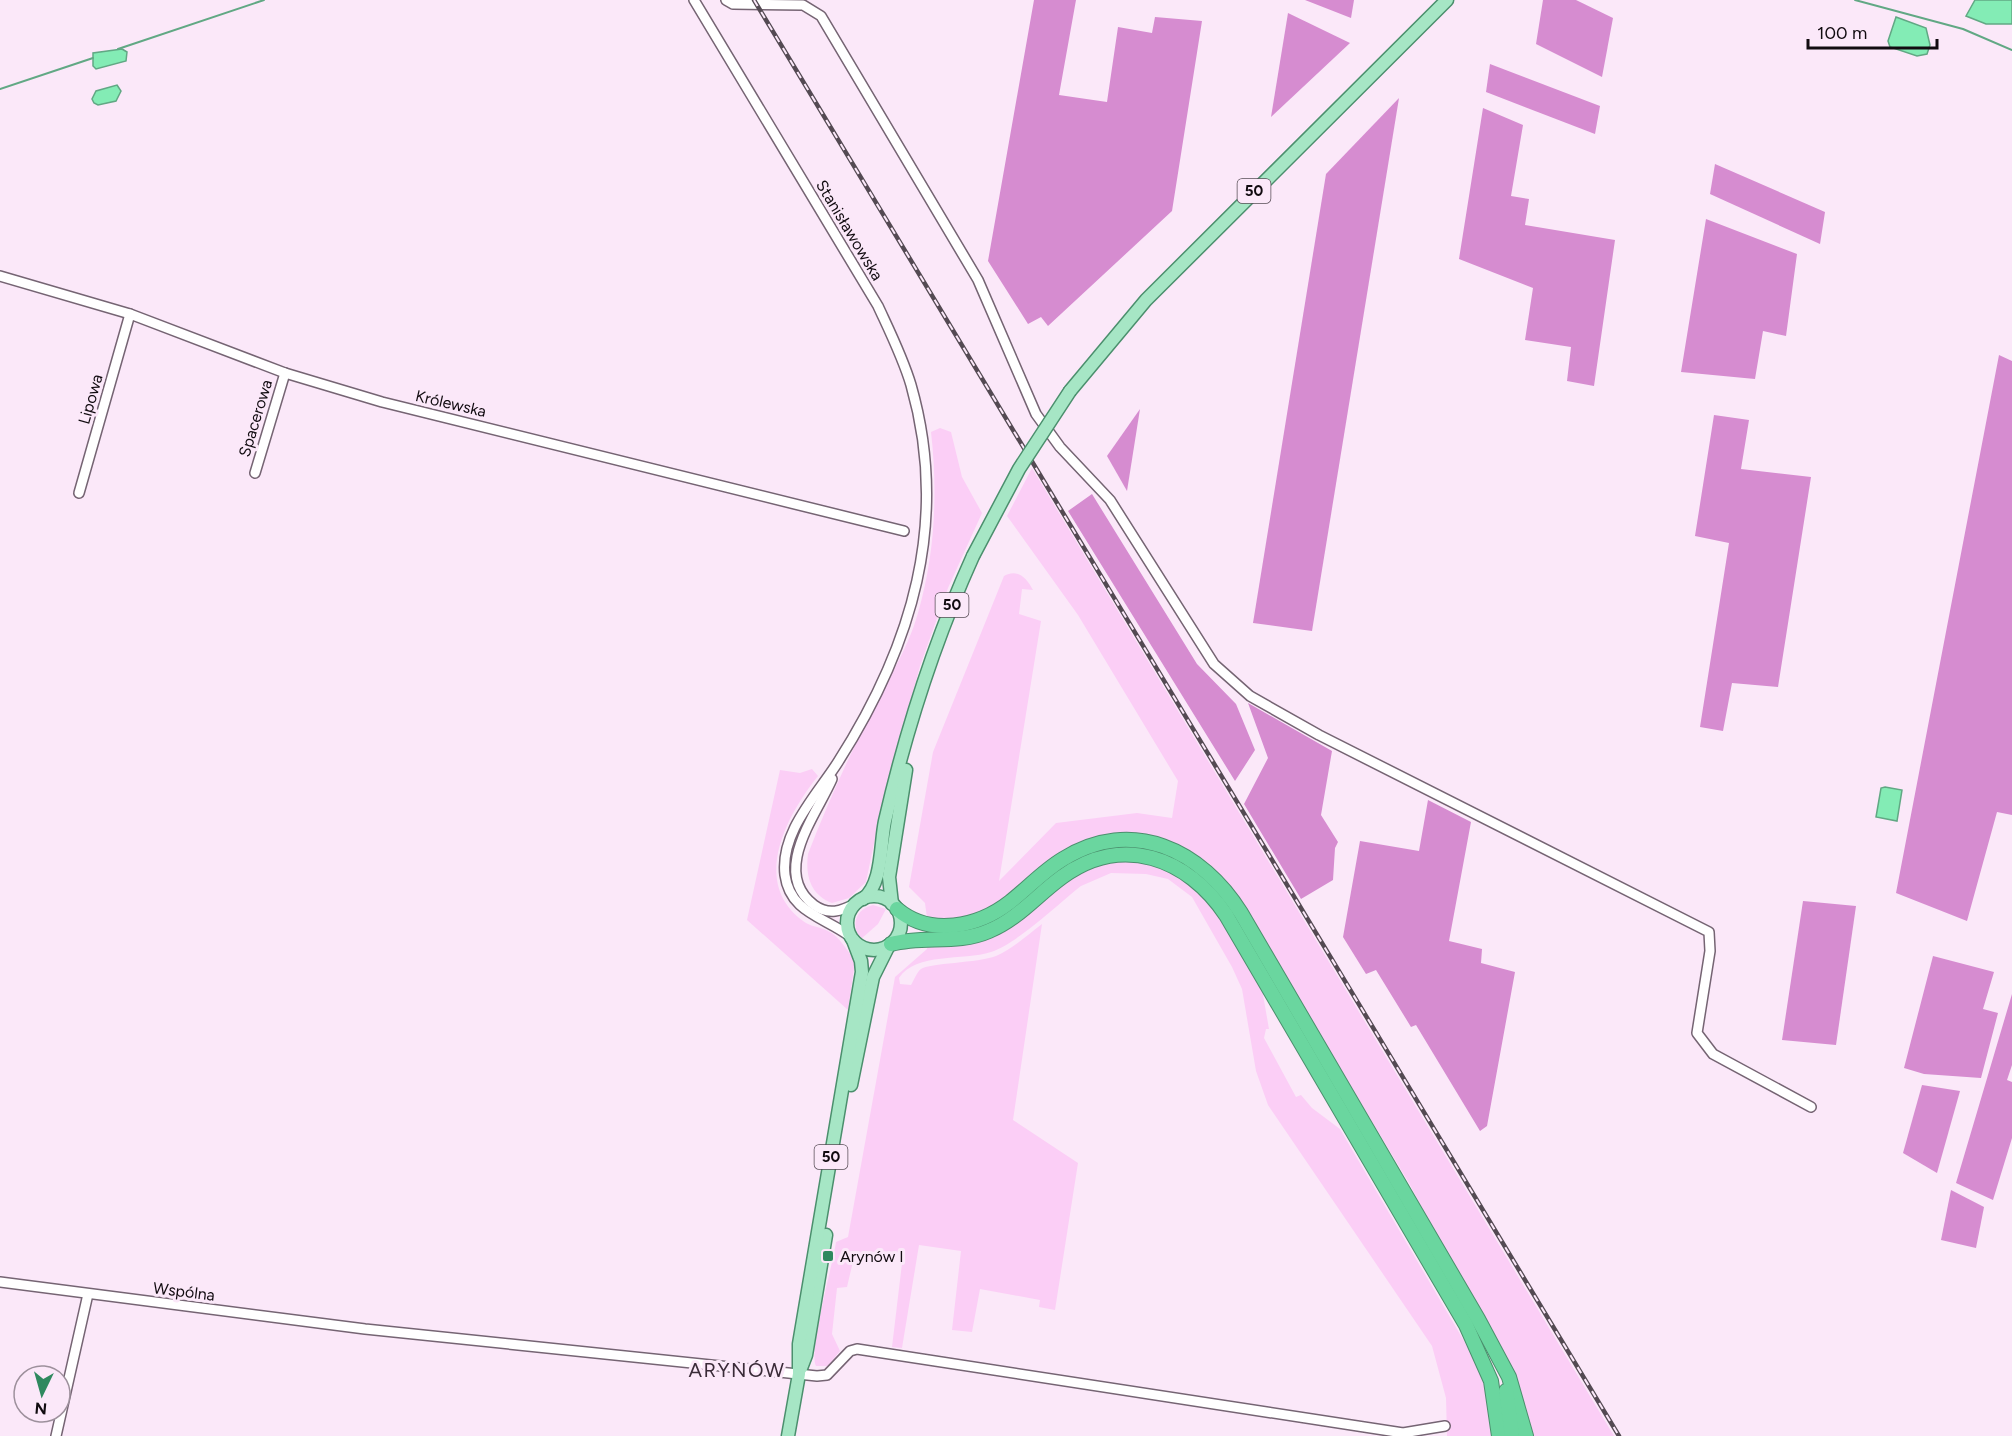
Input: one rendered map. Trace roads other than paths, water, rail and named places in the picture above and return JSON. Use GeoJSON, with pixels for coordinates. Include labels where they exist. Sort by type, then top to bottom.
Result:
{"type":"FeatureCollection","features":[{"type":"Feature","properties":{"kind":"highway"},"geometry":{"type":"LineString","coordinates":[[894,906],[914,920],[937,926],[980,919],[1008,904],[1062,859],[1083,849],[1105,843],[1130,841],[1158,844],[1179,852],[1199,864],[1224,887],[1241,913],[1493,1348],[1512,1385],[1526,1436]]}},
{"type":"Feature","properties":{"kind":"highway"},"geometry":{"type":"LineString","coordinates":[[890,945],[909,940],[956,940],[984,933],[1020,913],[1074,869],[1103,858],[1122,855],[1153,858],[1172,864],[1194,878],[1215,898],[1226,915],[1466,1325],[1491,1381],[1499,1436]]}},
{"type":"Feature","properties":{"kind":"highway"},"geometry":{"type":"LineString","coordinates":[[1493,1348],[1509,1404],[1512,1436]]}},
{"type":"Feature","properties":{"kind":"main road","name":"50"},"geometry":{"type":"LineString","coordinates":[[788,1436],[799,1374],[799,1344],[862,972],[861,961],[852,938],[849,915],[869,894],[877,870],[885,823],[909,722],[973,556],[1018,469],[1070,391],[1146,300],[1447,0]]}},
{"type":"Feature","properties":{"kind":"main road","name":"50"},"geometry":{"type":"LineString","coordinates":[[799,1374],[806,1355],[847,1110],[871,987],[879,962],[900,928],[889,878],[897,816],[933,655]]}},
{"type":"Feature","properties":{"kind":"main road"},"geometry":{"type":"LineString","coordinates":[[860,901],[875,897],[894,906]]}},
{"type":"Feature","properties":{"kind":"main road"},"geometry":{"type":"LineString","coordinates":[[852,938],[870,950],[890,945]]}},
{"type":"Feature","properties":{"kind":"street","name":"Stanisławowska"},"geometry":{"type":"LineString","coordinates":[[694,0],[854,265],[893,338],[911,385],[920,423],[928,496],[923,557],[907,620],[878,688],[839,760]]}},
{"type":"Feature","properties":{"kind":"street"},"geometry":{"type":"LineString","coordinates":[[726,0],[733,4],[803,4],[821,16],[978,280],[1036,414],[1060,447],[1110,500],[1214,664],[1250,696],[1319,735],[1709,932],[1710,951],[1697,1033],[1704,1044],[1720,1059],[1811,1107]]}},
{"type":"Feature","properties":{"kind":"street"},"geometry":{"type":"LineString","coordinates":[[0,289],[2,277]]}},
{"type":"Feature","properties":{"kind":"street","name":"Królewska"},"geometry":{"type":"LineString","coordinates":[[2,277],[130,314],[285,373],[382,402],[537,438],[904,531]]}},
{"type":"Feature","properties":{"kind":"street","name":"Lipowa"},"geometry":{"type":"LineString","coordinates":[[79,493],[130,314]]}},
{"type":"Feature","properties":{"kind":"street","name":"Spacerowa"},"geometry":{"type":"LineString","coordinates":[[255,472],[285,373]]}},
{"type":"Feature","properties":{"kind":"street"},"geometry":{"type":"LineString","coordinates":[[839,760],[799,845],[796,873],[800,887],[808,900],[823,910],[837,912],[860,901]]}},
{"type":"Feature","properties":{"kind":"street"},"geometry":{"type":"LineString","coordinates":[[839,760],[794,830],[786,854],[785,871],[788,886],[801,908],[852,938]]}},
{"type":"Feature","properties":{"kind":"street","name":"Wspólna"},"geometry":{"type":"LineString","coordinates":[[0,1282],[365,1329],[799,1374],[827,1376],[850,1351],[857,1349],[1403,1433],[1445,1426]]}},
{"type":"Feature","properties":{"kind":"street"},"geometry":{"type":"LineString","coordinates":[[57,1436],[88,1294]]}},
{"type":"Feature","properties":{"kind":"waterway"},"geometry":{"type":"LineString","coordinates":[[118,49],[264,0]]}},
{"type":"Feature","properties":{"kind":"waterway"},"geometry":{"type":"LineString","coordinates":[[1855,0],[1963,29],[2012,50]]}},
{"type":"Feature","properties":{"kind":"waterway"},"geometry":{"type":"LineString","coordinates":[[0,89],[93,58]]}},
{"type":"Feature","properties":{"kind":"railway"},"geometry":{"type":"LineString","coordinates":[[754,0],[1619,1436]]}},
{"type":"Feature","properties":{"kind":"place","name":"Arynów I"},"geometry":{"type":"Point","coordinates":[828,1256]}},
{"type":"Feature","properties":{"kind":"district","name":"ARYNÓW"},"geometry":{"type":"Point","coordinates":[737,1370]}}]}
